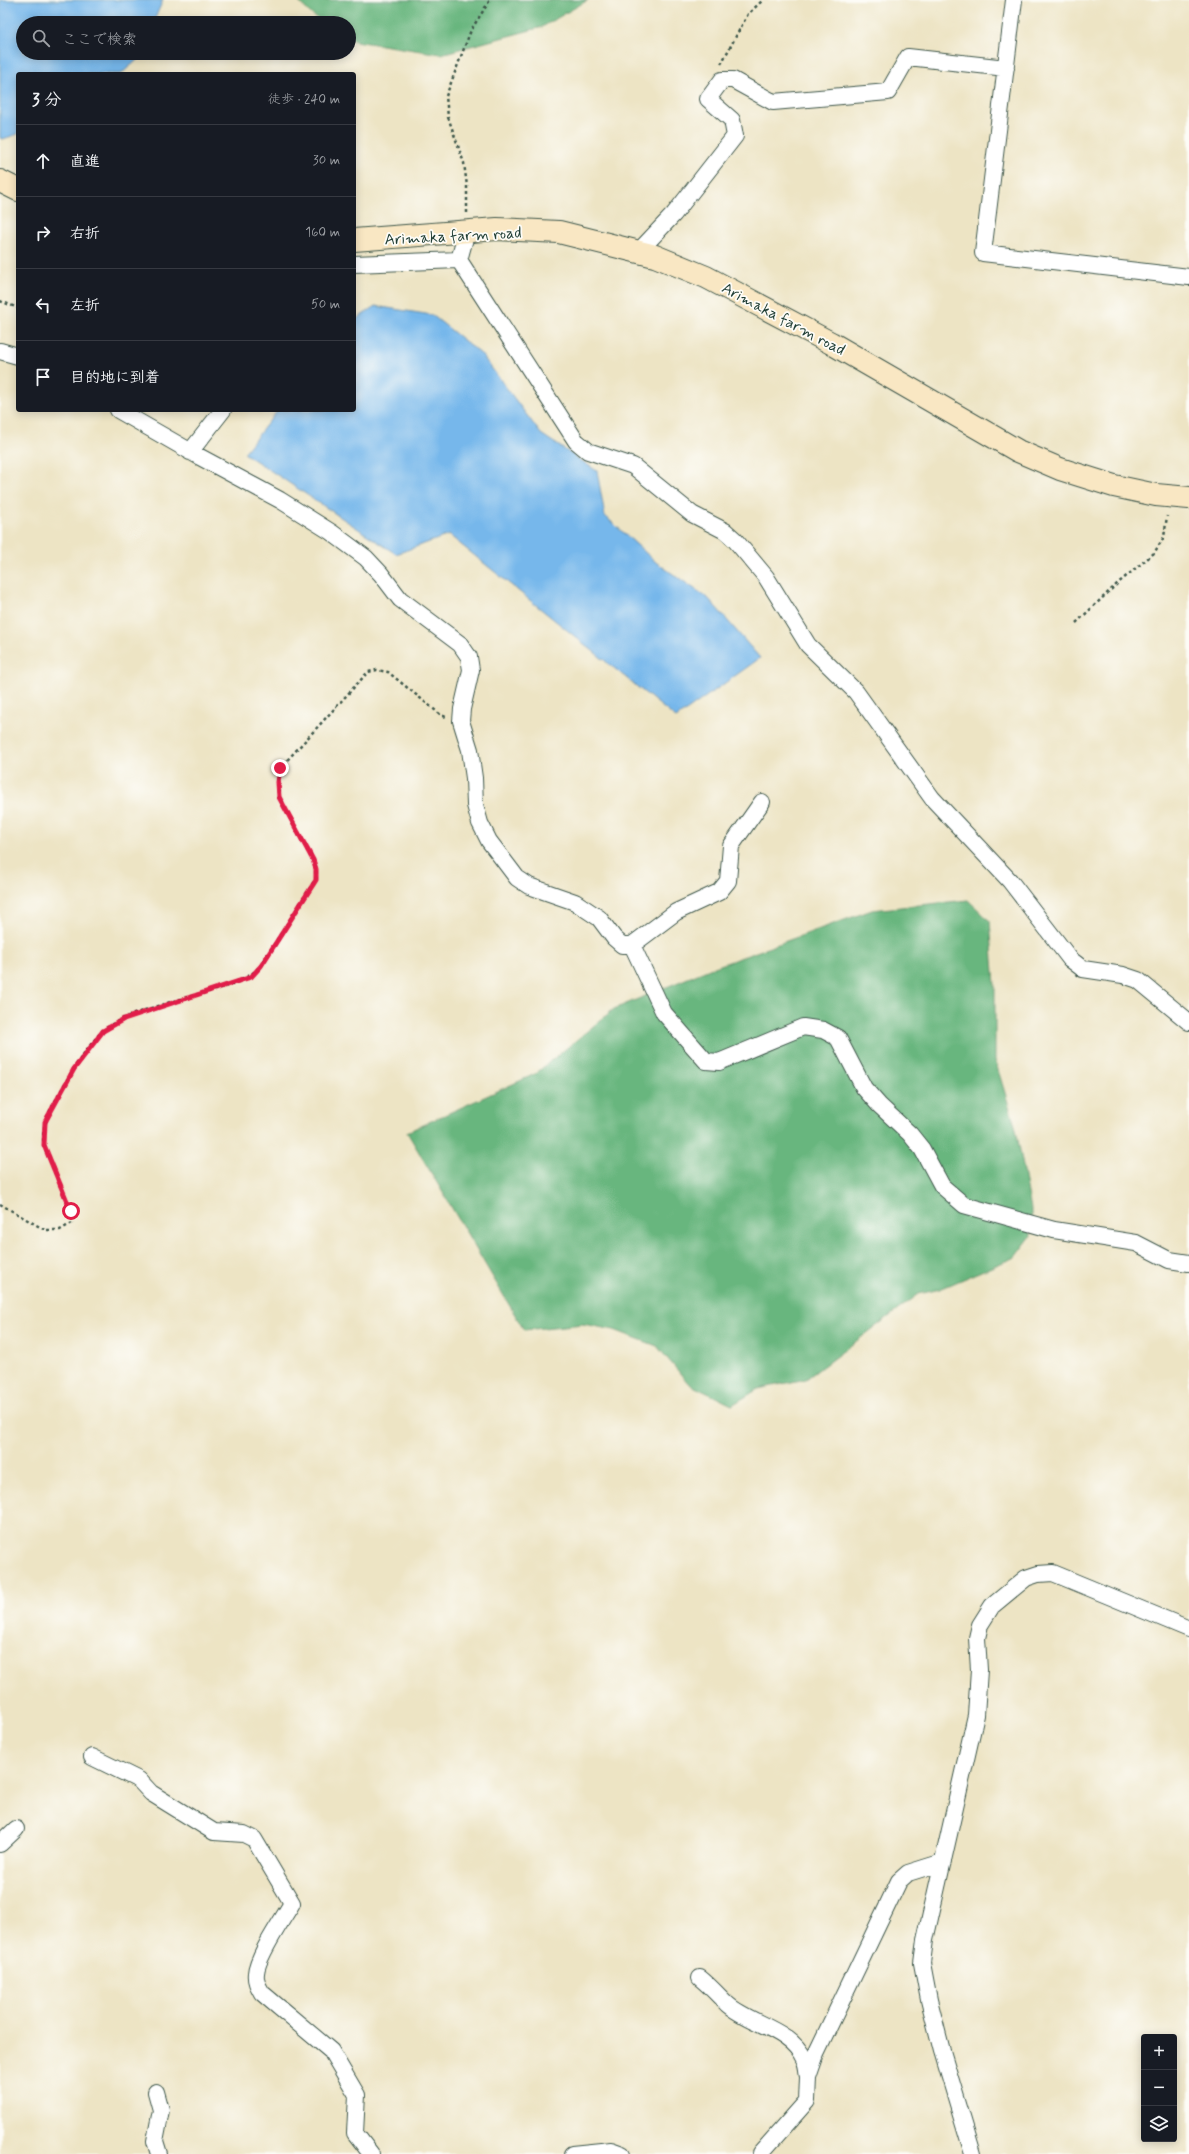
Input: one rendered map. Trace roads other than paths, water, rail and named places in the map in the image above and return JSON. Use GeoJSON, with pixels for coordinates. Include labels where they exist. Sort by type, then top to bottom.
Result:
{"type":"FeatureCollection","features":[{"type":"Feature","properties":{"kind":"street"},"geometry":{"type":"LineString","coordinates":[[1014,0],[983,253],[1189,277]]}},
{"type":"Feature","properties":{"kind":"street"},"geometry":{"type":"LineString","coordinates":[[639,251],[674,214],[735,136],[732,120],[708,98],[722,80],[733,80],[773,102],[888,92],[908,57],[1006,68]]}},
{"type":"Feature","properties":{"kind":"street"},"geometry":{"type":"LineString","coordinates":[[0,181],[16,189]]}},
{"type":"Feature","properties":{"kind":"street","name":"Arimaka farm road"},"geometry":{"type":"LineString","coordinates":[[356,240],[497,229],[558,232],[639,251],[706,277],[831,343],[1018,451],[1060,469],[1114,486],[1180,497]]}},
{"type":"Feature","properties":{"kind":"street"},"geometry":{"type":"LineString","coordinates":[[467,231],[459,260],[576,440],[588,451],[633,466],[692,514],[725,531],[735,540],[766,577],[808,645],[856,692],[932,798],[1010,881],[1070,959],[1083,969],[1138,980],[1189,1022]]}},
{"type":"Feature","properties":{"kind":"street"},"geometry":{"type":"LineString","coordinates":[[396,237],[397,262]]}},
{"type":"Feature","properties":{"kind":"street"},"geometry":{"type":"LineString","coordinates":[[356,264],[459,260]]}},
{"type":"Feature","properties":{"kind":"street"},"geometry":{"type":"LineString","coordinates":[[0,350],[16,355]]}},
{"type":"Feature","properties":{"kind":"street"},"geometry":{"type":"LineString","coordinates":[[121,412],[190,452],[280,500],[331,532],[366,558],[381,574],[400,599],[460,644],[469,657],[471,670],[462,709],[461,721],[470,750],[474,778],[475,805],[480,823],[489,841],[516,878],[530,886],[575,902],[599,918],[614,938],[622,945],[632,945],[676,912],[719,892],[728,881],[731,846],[762,802]]}},
{"type":"Feature","properties":{"kind":"street"},"geometry":{"type":"LineString","coordinates":[[190,452],[221,412]]}},
{"type":"Feature","properties":{"kind":"street"},"geometry":{"type":"LineString","coordinates":[[632,945],[664,1013],[706,1061],[719,1062],[803,1027],[823,1030],[838,1038],[864,1088],[879,1105],[910,1134],[922,1149],[942,1186],[964,1205],[1054,1230],[1136,1243],[1169,1260],[1189,1263]]}},
{"type":"Feature","properties":{"kind":"street"},"geometry":{"type":"LineString","coordinates":[[973,2154],[942,2051],[922,1962],[925,1940],[976,1715],[979,1670],[977,1638],[980,1625],[992,1606],[1026,1578],[1038,1574],[1053,1574],[1189,1629]]}},
{"type":"Feature","properties":{"kind":"street"},"geometry":{"type":"LineString","coordinates":[[92,1757],[139,1780],[151,1793],[214,1832],[244,1834],[254,1839],[292,1903],[267,1945],[256,1971],[256,1983],[262,1993],[331,2051],[357,2094],[355,2133],[371,2154]]}},
{"type":"Feature","properties":{"kind":"street"},"geometry":{"type":"LineString","coordinates":[[0,1844],[16,1829]]}},
{"type":"Feature","properties":{"kind":"street"},"geometry":{"type":"LineString","coordinates":[[808,2077],[816,2054],[899,1882],[908,1873],[943,1862]]}},
{"type":"Feature","properties":{"kind":"street"},"geometry":{"type":"LineString","coordinates":[[700,1978],[718,1993],[727,2004],[780,2035],[796,2047],[805,2059],[808,2077],[807,2101],[760,2154]]}},
{"type":"Feature","properties":{"kind":"street"},"geometry":{"type":"LineString","coordinates":[[156,2092],[161,2110],[155,2141],[159,2154]]}},
{"type":"Feature","properties":{"kind":"street"},"geometry":{"type":"LineString","coordinates":[[572,2154],[611,2150],[622,2154]]}},
{"type":"Feature","properties":{"kind":"water"},"geometry":{"type":"Polygon","coordinates":[[[0,0],[163,0],[156,16],[16,16],[16,60],[137,60],[123,72],[16,72],[16,135],[3,139],[0,138],[0,0]]]}},
{"type":"Feature","properties":{"kind":"water"},"geometry":{"type":"Polygon","coordinates":[[[375,306],[432,315],[481,354],[541,434],[597,471],[605,516],[657,563],[708,598],[760,658],[676,718],[449,535],[396,554],[244,453],[276,412],[356,412],[356,320],[375,306]]]}}]}
